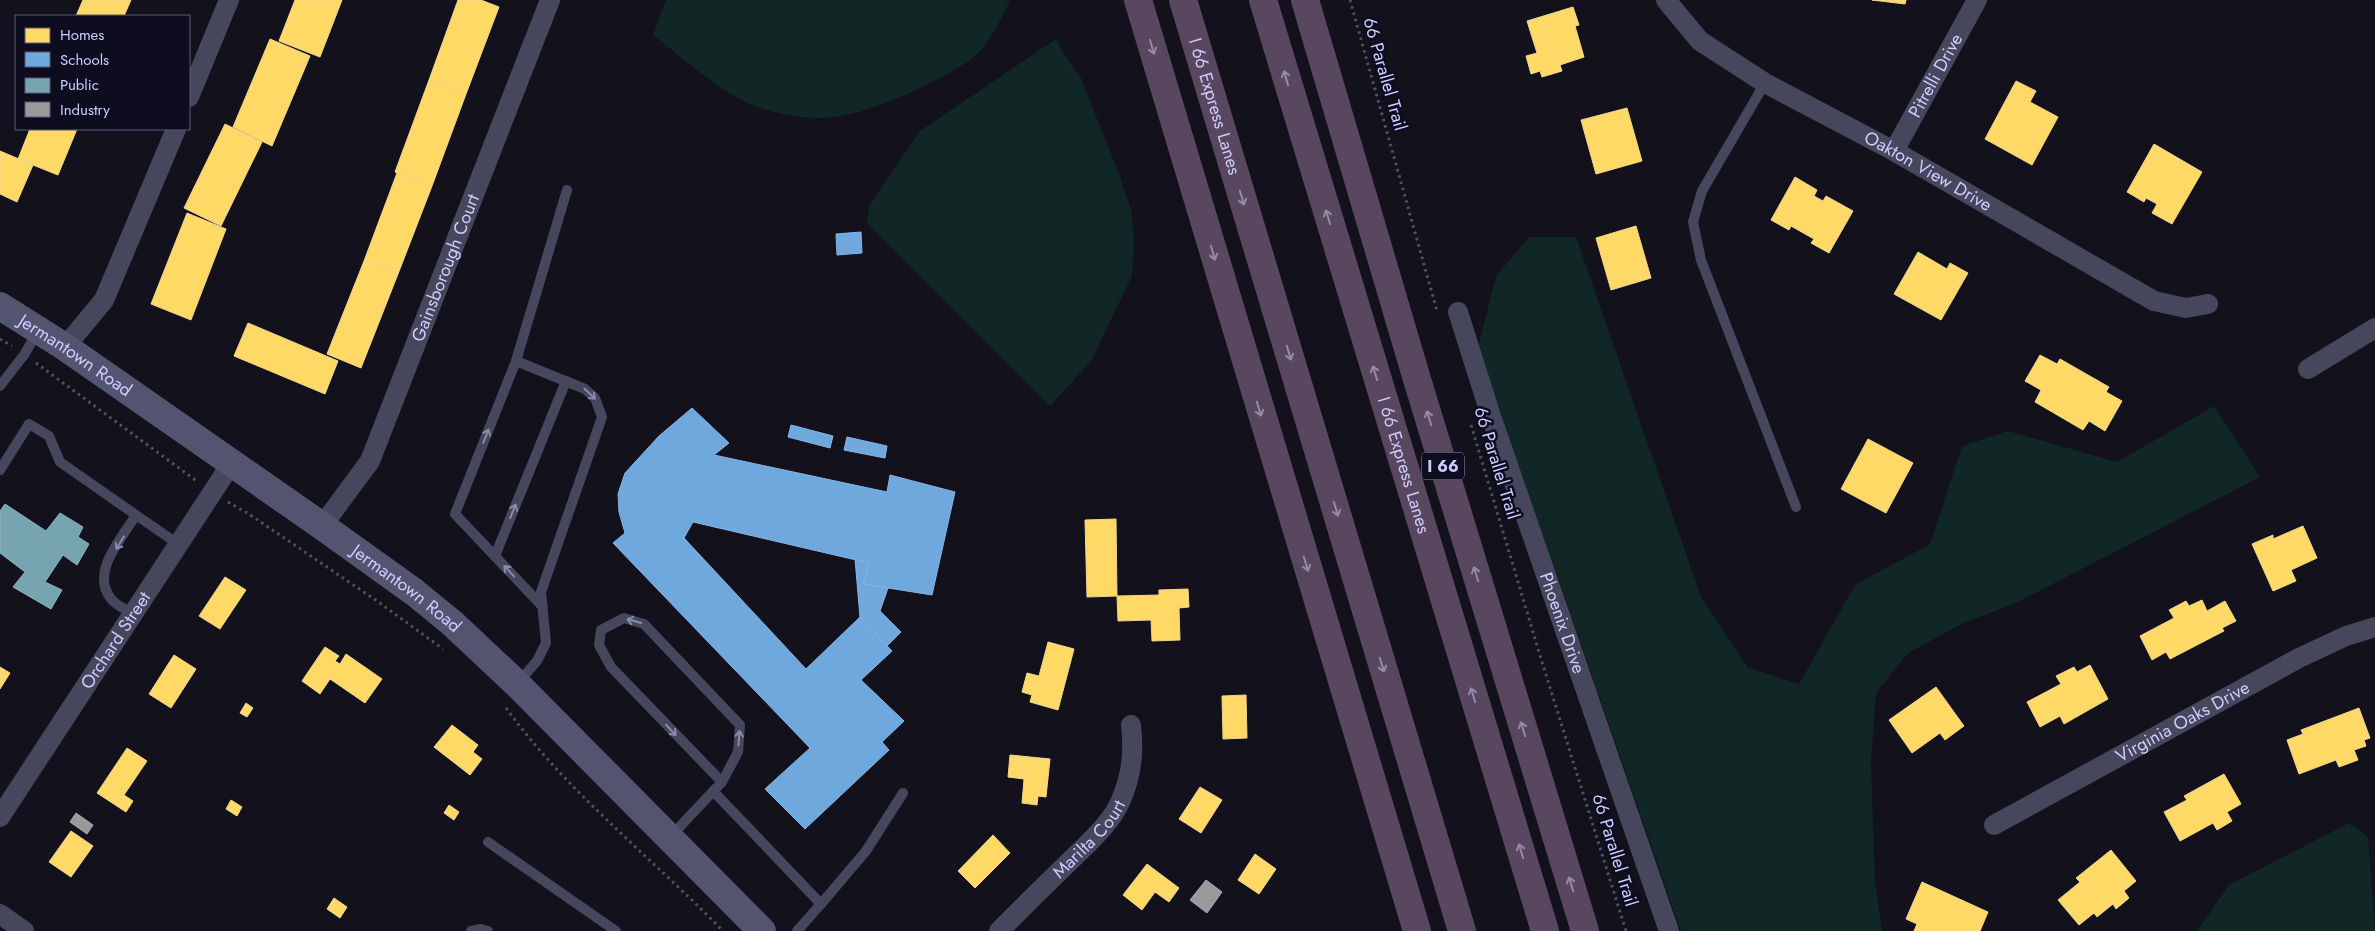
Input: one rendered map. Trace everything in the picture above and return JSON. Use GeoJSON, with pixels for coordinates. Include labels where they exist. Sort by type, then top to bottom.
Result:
{"type":"FeatureCollection","features":[{"type":"Feature","properties":{"kind":"highway"},"geometry":{"type":"LineString","coordinates":[[1138,0],[1417,931]]}},
{"type":"Feature","properties":{"kind":"highway","name":"I 66 Express Lanes"},"geometry":{"type":"LineString","coordinates":[[1183,0],[1462,931]]}},
{"type":"Feature","properties":{"kind":"highway","name":"I 66 Express Lanes"},"geometry":{"type":"LineString","coordinates":[[1263,0],[1545,931]]}},
{"type":"Feature","properties":{"kind":"highway","name":"I 66"},"geometry":{"type":"LineString","coordinates":[[1305,0],[1413,367],[1585,931]]}},
{"type":"Feature","properties":{"kind":"main road","name":"Jermantown Road"},"geometry":{"type":"LineString","coordinates":[[0,306],[65,347],[322,526],[414,592],[452,623],[509,693],[670,838],[757,929]]}},
{"type":"Feature","properties":{"kind":"street"},"geometry":{"type":"LineString","coordinates":[[190,95],[229,0]]}},
{"type":"Feature","properties":{"kind":"street","name":"Gainsborough Court"},"geometry":{"type":"LineString","coordinates":[[322,526],[370,461],[550,0]]}},
{"type":"Feature","properties":{"kind":"street","name":"Oakton View Drive"},"geometry":{"type":"LineString","coordinates":[[1666,0],[1700,41],[1764,83],[1894,152],[2154,301],[2186,308],[2208,304]]}},
{"type":"Feature","properties":{"kind":"street","name":"Pitrelli Drive"},"geometry":{"type":"LineString","coordinates":[[1894,152],[1976,0]]}},
{"type":"Feature","properties":{"kind":"street"},"geometry":{"type":"LineString","coordinates":[[65,347],[104,300],[176,130]]}},
{"type":"Feature","properties":{"kind":"street","name":"Phoenix Drive"},"geometry":{"type":"LineString","coordinates":[[1458,312],[1490,413],[1669,931]]}},
{"type":"Feature","properties":{"kind":"street"},"geometry":{"type":"LineString","coordinates":[[2308,369],[2375,328]]}},
{"type":"Feature","properties":{"kind":"street","name":"Orchard Street"},"geometry":{"type":"LineString","coordinates":[[0,817],[231,464]]}},
{"type":"Feature","properties":{"kind":"street","name":"Virginia Oaks Drive"},"geometry":{"type":"LineString","coordinates":[[1994,825],[2299,658],[2346,636],[2375,627]]}},
{"type":"Feature","properties":{"kind":"street","name":"Marilta Court"},"geometry":{"type":"LineString","coordinates":[[998,931],[1098,833],[1113,815],[1121,802],[1132,765],[1134,750],[1131,725]]}},
{"type":"Feature","properties":{"kind":"street"},"geometry":{"type":"LineString","coordinates":[[0,914],[24,931]]}},
{"type":"Feature","properties":{"kind":"lane"},"geometry":{"type":"LineString","coordinates":[[1764,83],[1702,191],[1693,222],[1702,260],[1796,506]]}},
{"type":"Feature","properties":{"kind":"lane"},"geometry":{"type":"LineString","coordinates":[[542,607],[455,514],[516,361],[567,190]]}},
{"type":"Feature","properties":{"kind":"lane"},"geometry":{"type":"LineString","coordinates":[[2,381],[24,354],[39,330]]}},
{"type":"Feature","properties":{"kind":"lane"},"geometry":{"type":"LineString","coordinates":[[509,693],[537,661],[546,643],[541,592],[602,417],[595,398],[584,389],[516,361]]}},
{"type":"Feature","properties":{"kind":"lane"},"geometry":{"type":"LineString","coordinates":[[495,556],[566,381]]}},
{"type":"Feature","properties":{"kind":"lane"},"geometry":{"type":"LineString","coordinates":[[0,470],[29,424],[49,436],[60,462],[178,544]]}},
{"type":"Feature","properties":{"kind":"lane"},"geometry":{"type":"LineString","coordinates":[[133,614],[114,602],[103,586],[103,570],[136,515]]}},
{"type":"Feature","properties":{"kind":"lane"},"geometry":{"type":"LineString","coordinates":[[670,838],[722,782],[738,752],[740,726],[644,624],[624,618],[601,630],[599,645],[611,667],[722,782]]}},
{"type":"Feature","properties":{"kind":"lane"},"geometry":{"type":"LineString","coordinates":[[713,791],[821,904]]}},
{"type":"Feature","properties":{"kind":"lane"},"geometry":{"type":"LineString","coordinates":[[797,931],[866,851],[903,793]]}},
{"type":"Feature","properties":{"kind":"lane"},"geometry":{"type":"LineString","coordinates":[[488,842],[616,931]]}},
{"type":"Feature","properties":{"kind":"lane"},"geometry":{"type":"LineString","coordinates":[[471,931],[481,929],[488,931]]}},
{"type":"Feature","properties":{"kind":"path","name":"66 Parallel Trail"},"geometry":{"type":"LineString","coordinates":[[1350,0],[1438,314]]}},
{"type":"Feature","properties":{"kind":"path"},"geometry":{"type":"LineString","coordinates":[[0,338],[212,492],[238,510],[249,514],[377,601],[449,655]]}},
{"type":"Feature","properties":{"kind":"path","name":"66 Parallel Trail"},"geometry":{"type":"LineString","coordinates":[[1469,417],[1542,662],[1626,931]]}},
{"type":"Feature","properties":{"kind":"path"},"geometry":{"type":"LineString","coordinates":[[509,693],[524,733],[584,796],[723,931]]}},
{"type":"Feature","properties":{"kind":"green space"},"geometry":{"type":"Polygon","coordinates":[[[666,0],[1010,0],[999,22],[979,53],[962,65],[894,100],[860,112],[836,117],[816,118],[786,115],[752,105],[737,98],[693,67],[653,35],[666,0]]]}},
{"type":"Feature","properties":{"kind":"green space"},"geometry":{"type":"Polygon","coordinates":[[[1056,39],[1065,56],[1081,78],[1119,174],[1132,213],[1134,247],[1132,276],[1091,361],[1050,406],[867,223],[869,206],[920,131],[1056,39]]]}},
{"type":"Feature","properties":{"kind":"green space"},"geometry":{"type":"Polygon","coordinates":[[[1529,237],[1576,237],[1701,597],[1747,667],[1799,684],[1855,585],[1930,544],[1962,446],[2008,431],[2117,462],[2214,406],[2260,477],[2016,603],[1963,623],[1908,653],[1876,693],[1871,762],[1875,882],[1882,931],[1681,931],[1478,348],[1496,276],[1529,237]]]}},
{"type":"Feature","properties":{"kind":"green space"},"geometry":{"type":"Polygon","coordinates":[[[2349,823],[2368,837],[2375,931],[2197,931],[2229,885],[2349,823]]]}},
{"type":"Feature","properties":{"kind":"building: Homes"},"geometry":{"type":"Polygon","coordinates":[[[83,0],[131,0],[124,15],[76,15],[83,0]]]}},
{"type":"Feature","properties":{"kind":"building: Homes"},"geometry":{"type":"Polygon","coordinates":[[[295,0],[342,0],[320,57],[279,41],[295,0]]]}},
{"type":"Feature","properties":{"kind":"building: Homes"},"geometry":{"type":"Polygon","coordinates":[[[458,0],[481,0],[499,7],[466,94],[429,80],[458,0]]]}},
{"type":"Feature","properties":{"kind":"building: Homes"},"geometry":{"type":"Polygon","coordinates":[[[1872,0],[1906,0],[1905,4],[1872,0]]]}},
{"type":"Feature","properties":{"kind":"building: Homes"},"geometry":{"type":"Polygon","coordinates":[[[1573,7],[1579,25],[1575,26],[1584,57],[1560,65],[1562,71],[1542,77],[1540,71],[1531,74],[1526,56],[1537,53],[1527,21],[1573,7]]]}},
{"type":"Feature","properties":{"kind":"building: Homes"},"geometry":{"type":"Polygon","coordinates":[[[270,39],[310,56],[272,146],[233,127],[270,39]]]}},
{"type":"Feature","properties":{"kind":"building: Homes"},"geometry":{"type":"Polygon","coordinates":[[[429,80],[466,94],[432,186],[395,172],[429,80]]]}},
{"type":"Feature","properties":{"kind":"building: Homes"},"geometry":{"type":"Polygon","coordinates":[[[2016,81],[2036,91],[2030,102],[2058,117],[2032,165],[1985,139],[2016,81]]]}},
{"type":"Feature","properties":{"kind":"building: Homes"},"geometry":{"type":"Polygon","coordinates":[[[1627,108],[1642,161],[1596,174],[1581,120],[1627,108]]]}},
{"type":"Feature","properties":{"kind":"building: Homes"},"geometry":{"type":"Polygon","coordinates":[[[225,124],[262,142],[221,226],[184,208],[225,124]]]}},
{"type":"Feature","properties":{"kind":"building: Homes"},"geometry":{"type":"Polygon","coordinates":[[[30,130],[77,130],[58,175],[18,159],[30,130]]]}},
{"type":"Feature","properties":{"kind":"building: Homes"},"geometry":{"type":"Polygon","coordinates":[[[2154,144],[2202,172],[2172,224],[2152,213],[2157,204],[2146,198],[2144,202],[2127,192],[2154,144]]]}},
{"type":"Feature","properties":{"kind":"building: Homes"},"geometry":{"type":"Polygon","coordinates":[[[0,151],[33,165],[17,202],[0,194],[0,151]]]}},
{"type":"Feature","properties":{"kind":"building: Homes"},"geometry":{"type":"Polygon","coordinates":[[[397,173],[432,186],[398,274],[364,261],[397,173]]]}},
{"type":"Feature","properties":{"kind":"building: Homes"},"geometry":{"type":"Polygon","coordinates":[[[1795,177],[1817,190],[1814,196],[1823,201],[1826,196],[1853,211],[1829,253],[1811,243],[1814,239],[1791,226],[1789,230],[1771,220],[1795,177]]]}},
{"type":"Feature","properties":{"kind":"building: Homes"},"geometry":{"type":"Polygon","coordinates":[[[187,213],[226,229],[191,320],[151,304],[187,213]]]}},
{"type":"Feature","properties":{"kind":"building: Homes"},"geometry":{"type":"Polygon","coordinates":[[[1636,226],[1651,278],[1611,290],[1596,238],[1636,226]]]}},
{"type":"Feature","properties":{"kind":"building: Homes"},"geometry":{"type":"Polygon","coordinates":[[[1918,252],[1947,269],[1950,263],[1968,273],[1941,320],[1894,294],[1918,252]]]}},
{"type":"Feature","properties":{"kind":"building: Homes"},"geometry":{"type":"Polygon","coordinates":[[[364,261],[398,274],[361,368],[327,354],[364,261]]]}},
{"type":"Feature","properties":{"kind":"building: Homes"},"geometry":{"type":"Polygon","coordinates":[[[248,323],[338,361],[325,394],[234,356],[248,323]]]}},
{"type":"Feature","properties":{"kind":"building: Homes"},"geometry":{"type":"Polygon","coordinates":[[[2040,355],[2057,364],[2060,359],[2109,387],[2106,392],[2122,401],[2105,431],[2089,421],[2083,430],[2035,402],[2041,390],[2025,381],[2040,355]]]}},
{"type":"Feature","properties":{"kind":"building: Homes"},"geometry":{"type":"Polygon","coordinates":[[[1868,439],[1913,463],[1886,513],[1841,489],[1868,439]]]}},
{"type":"Feature","properties":{"kind":"building: Homes"},"geometry":{"type":"Polygon","coordinates":[[[1116,519],[1117,596],[1087,597],[1085,520],[1116,519]]]}},
{"type":"Feature","properties":{"kind":"building: Homes"},"geometry":{"type":"Polygon","coordinates":[[[2303,526],[2317,558],[2291,570],[2296,581],[2273,591],[2252,544],[2273,535],[2273,539],[2303,526]]]}},
{"type":"Feature","properties":{"kind":"building: Homes"},"geometry":{"type":"Polygon","coordinates":[[[225,577],[246,590],[220,629],[199,616],[225,577]]]}},
{"type":"Feature","properties":{"kind":"building: Homes"},"geometry":{"type":"Polygon","coordinates":[[[1188,589],[1189,607],[1179,608],[1180,640],[1152,641],[1151,620],[1118,621],[1117,596],[1159,595],[1159,590],[1188,589]]]}},
{"type":"Feature","properties":{"kind":"building: Homes"},"geometry":{"type":"Polygon","coordinates":[[[2202,600],[2207,611],[2225,601],[2236,621],[2222,628],[2224,631],[2170,659],[2166,652],[2152,660],[2140,636],[2174,618],[2169,610],[2186,601],[2189,606],[2202,600]]]}},
{"type":"Feature","properties":{"kind":"building: Homes"},"geometry":{"type":"Polygon","coordinates":[[[1048,642],[1074,649],[1058,710],[1030,702],[1032,695],[1022,692],[1027,673],[1039,676],[1048,642]]]}},
{"type":"Feature","properties":{"kind":"building: Homes"},"geometry":{"type":"Polygon","coordinates":[[[325,647],[339,656],[335,661],[340,664],[346,654],[382,679],[365,703],[330,679],[320,694],[302,681],[325,647]]]}},
{"type":"Feature","properties":{"kind":"building: Homes"},"geometry":{"type":"Polygon","coordinates":[[[174,655],[196,669],[171,708],[149,694],[174,655]]]}},
{"type":"Feature","properties":{"kind":"building: Homes"},"geometry":{"type":"Polygon","coordinates":[[[2090,665],[2108,699],[2064,724],[2060,716],[2040,727],[2027,702],[2061,684],[2056,676],[2074,667],[2077,672],[2090,665]]]}},
{"type":"Feature","properties":{"kind":"building: Homes"},"geometry":{"type":"Polygon","coordinates":[[[0,667],[10,673],[0,689],[0,667]]]}},
{"type":"Feature","properties":{"kind":"building: Homes"},"geometry":{"type":"Polygon","coordinates":[[[1936,687],[1964,726],[1945,740],[1940,733],[1912,753],[1889,720],[1936,687]]]}},
{"type":"Feature","properties":{"kind":"building: Homes"},"geometry":{"type":"Polygon","coordinates":[[[1246,695],[1247,738],[1223,739],[1222,696],[1246,695]]]}},
{"type":"Feature","properties":{"kind":"building: Homes"},"geometry":{"type":"Polygon","coordinates":[[[246,703],[253,708],[247,717],[240,713],[246,703]]]}},
{"type":"Feature","properties":{"kind":"building: Homes"},"geometry":{"type":"Polygon","coordinates":[[[2359,708],[2370,738],[2364,740],[2366,746],[2354,750],[2358,760],[2339,767],[2336,760],[2299,774],[2287,740],[2303,734],[2301,730],[2359,708]]]}},
{"type":"Feature","properties":{"kind":"building: Homes"},"geometry":{"type":"Polygon","coordinates":[[[452,725],[478,745],[473,752],[482,759],[470,775],[434,747],[452,725]]]}},
{"type":"Feature","properties":{"kind":"building: Homes"},"geometry":{"type":"Polygon","coordinates":[[[127,748],[147,761],[124,795],[133,801],[126,812],[97,793],[127,748]]]}},
{"type":"Feature","properties":{"kind":"building: Homes"},"geometry":{"type":"Polygon","coordinates":[[[1010,755],[1050,759],[1046,797],[1038,796],[1037,805],[1022,803],[1024,779],[1008,777],[1010,755]]]}},
{"type":"Feature","properties":{"kind":"building: Homes"},"geometry":{"type":"Polygon","coordinates":[[[2224,774],[2241,804],[2227,812],[2232,821],[2217,830],[2213,823],[2180,841],[2164,812],[2187,800],[2184,796],[2224,774]]]}},
{"type":"Feature","properties":{"kind":"building: Homes"},"geometry":{"type":"Polygon","coordinates":[[[1200,787],[1222,800],[1201,833],[1179,819],[1200,787]]]}},
{"type":"Feature","properties":{"kind":"building: Homes"},"geometry":{"type":"Polygon","coordinates":[[[231,800],[242,807],[237,816],[226,809],[231,800]]]}},
{"type":"Feature","properties":{"kind":"building: Homes"},"geometry":{"type":"Polygon","coordinates":[[[449,805],[459,812],[454,820],[444,813],[449,805]]]}},
{"type":"Feature","properties":{"kind":"building: Homes"},"geometry":{"type":"Polygon","coordinates":[[[71,831],[93,846],[71,877],[49,862],[71,831]]]}},
{"type":"Feature","properties":{"kind":"building: Homes"},"geometry":{"type":"Polygon","coordinates":[[[993,835],[1010,853],[975,888],[958,871],[993,835]]]}},
{"type":"Feature","properties":{"kind":"building: Homes"},"geometry":{"type":"Polygon","coordinates":[[[2111,850],[2136,881],[2124,891],[2129,898],[2116,909],[2113,904],[2097,917],[2094,913],[2079,925],[2058,900],[2080,882],[2076,878],[2111,850]]]}},
{"type":"Feature","properties":{"kind":"building: Homes"},"geometry":{"type":"Polygon","coordinates":[[[1255,854],[1276,869],[1259,894],[1238,880],[1255,854]]]}},
{"type":"Feature","properties":{"kind":"building: Homes"},"geometry":{"type":"Polygon","coordinates":[[[1147,864],[1179,888],[1169,902],[1155,892],[1142,910],[1123,895],[1147,864]]]}},
{"type":"Feature","properties":{"kind":"building: Homes"},"geometry":{"type":"Polygon","coordinates":[[[1922,882],[1988,912],[1980,931],[1914,931],[1917,924],[1906,919],[1922,882]]]}},
{"type":"Feature","properties":{"kind":"building: Homes"},"geometry":{"type":"Polygon","coordinates":[[[334,898],[347,907],[340,918],[327,909],[334,898]]]}},
{"type":"Feature","properties":{"kind":"building: Schools"},"geometry":{"type":"Polygon","coordinates":[[[861,232],[862,253],[837,255],[836,234],[861,232]]]}},
{"type":"Feature","properties":{"kind":"building: Schools"},"geometry":{"type":"Polygon","coordinates":[[[692,408],[729,443],[714,455],[887,492],[890,475],[955,492],[932,595],[863,584],[869,563],[693,522],[684,538],[806,669],[860,617],[892,651],[861,680],[904,721],[882,742],[889,750],[805,829],[765,789],[810,748],[613,543],[625,533],[619,512],[618,494],[625,473],[659,436],[692,408]]]}},
{"type":"Feature","properties":{"kind":"building: Schools"},"geometry":{"type":"Polygon","coordinates":[[[791,425],[833,436],[830,448],[788,437],[791,425]]]}},
{"type":"Feature","properties":{"kind":"building: Schools"},"geometry":{"type":"Polygon","coordinates":[[[847,437],[887,446],[885,458],[844,450],[847,437]]]}},
{"type":"Feature","properties":{"kind":"building: Schools"},"geometry":{"type":"Polygon","coordinates":[[[855,559],[869,563],[863,584],[888,588],[880,611],[901,632],[887,646],[860,617],[855,559]]]}},
{"type":"Feature","properties":{"kind":"building: Public"},"geometry":{"type":"Polygon","coordinates":[[[5,504],[46,531],[60,513],[83,527],[78,537],[89,544],[77,565],[63,555],[45,582],[62,590],[51,609],[13,587],[25,572],[0,553],[0,511],[5,504]]]}},
{"type":"Feature","properties":{"kind":"building: Industry"},"geometry":{"type":"Polygon","coordinates":[[[76,813],[93,825],[87,834],[70,822],[76,813]]]}},
{"type":"Feature","properties":{"kind":"building: Industry"},"geometry":{"type":"Polygon","coordinates":[[[1206,880],[1222,892],[1207,913],[1190,900],[1206,880]]]}}]}
